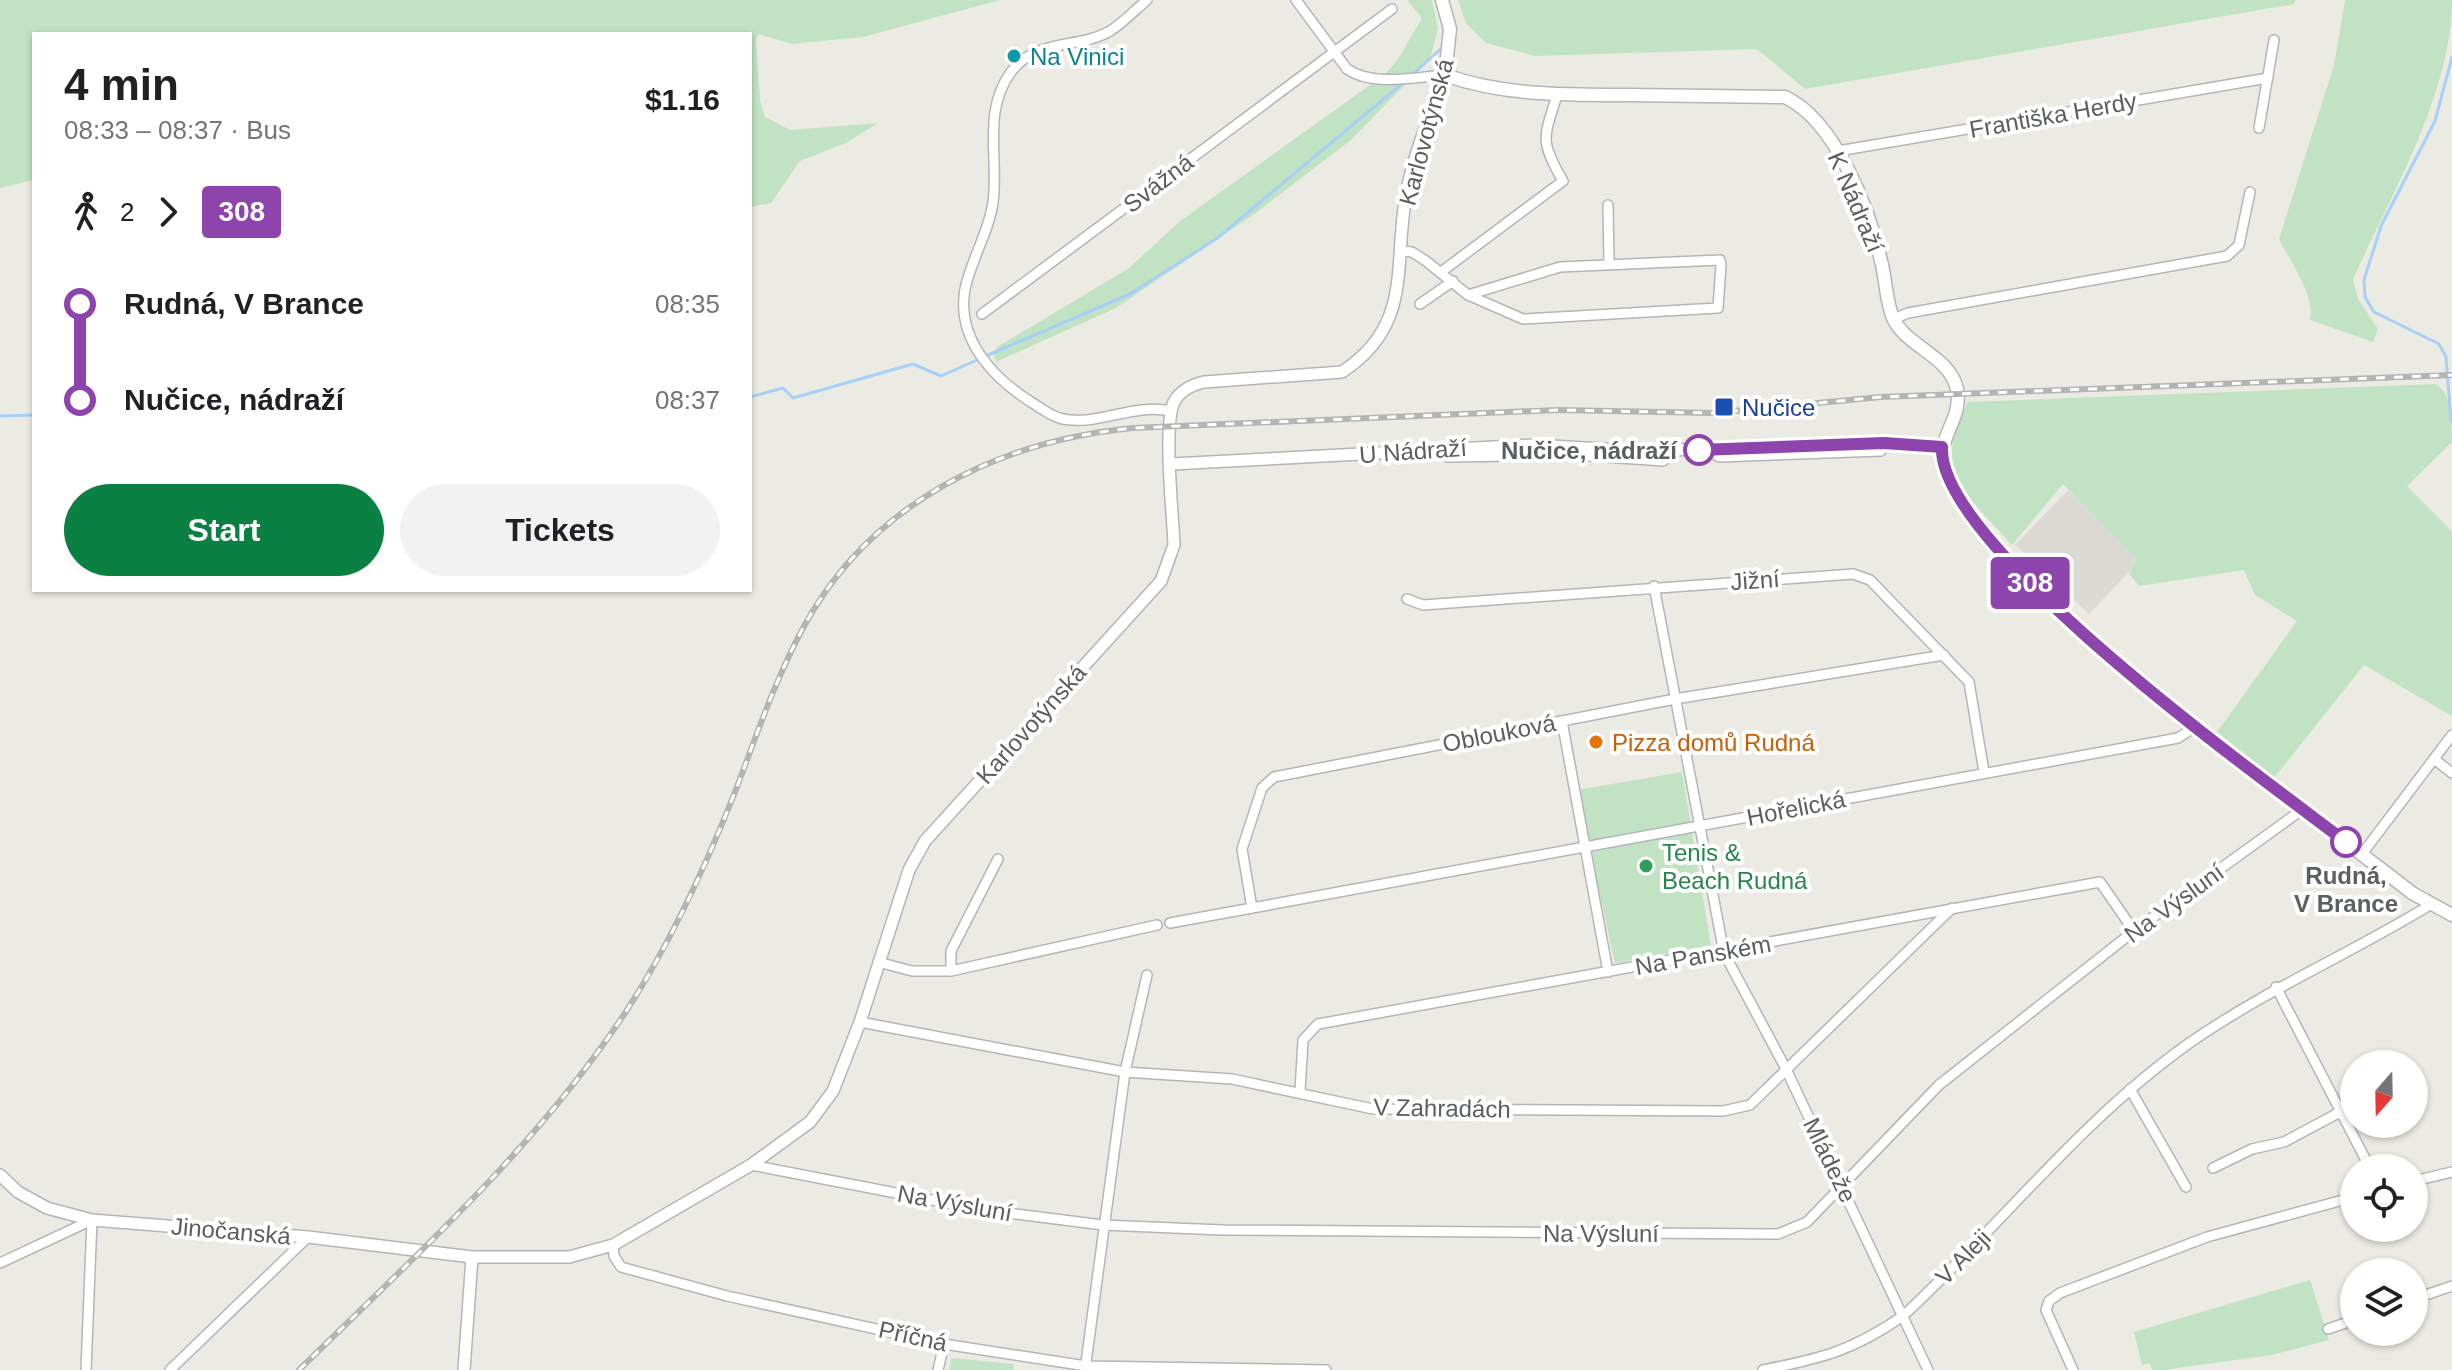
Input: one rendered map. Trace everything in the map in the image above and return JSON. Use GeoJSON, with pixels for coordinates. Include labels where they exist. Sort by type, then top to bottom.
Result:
{"type":"FeatureCollection","features":[{"type":"Feature","properties":{"kind":"main road","name":"Karlovotýnská"},"geometry":{"type":"LineString","coordinates":[[1442,0],[1450,29],[1445,75]]}},
{"type":"Feature","properties":{"kind":"main road","name":"K Nádraží"},"geometry":{"type":"LineString","coordinates":[[1445,75],[1491,89],[1557,95],[1785,97],[1809,114],[1838,151],[1875,239],[1894,319]]}},
{"type":"Feature","properties":{"kind":"main road"},"geometry":{"type":"LineString","coordinates":[[1894,319],[1904,334],[1935,358],[1954,382],[1957,405],[1942,447],[1950,482],[1990,540],[2075,626],[2195,727],[2430,905],[2452,915]]}},
{"type":"Feature","properties":{"kind":"street"},"geometry":{"type":"LineString","coordinates":[[1147,0],[1109,31],[1071,40],[1027,56],[1011,72],[997,106],[993,129],[993,203],[965,289],[964,308],[965,323],[987,366],[1005,385],[1047,412],[1062,419],[1079,420],[1133,408],[1171,411]]}},
{"type":"Feature","properties":{"kind":"street"},"geometry":{"type":"LineString","coordinates":[[1296,0],[1347,69],[1369,79],[1445,75]]}},
{"type":"Feature","properties":{"kind":"street","name":"Svážná"},"geometry":{"type":"LineString","coordinates":[[982,314],[1392,9]]}},
{"type":"Feature","properties":{"kind":"street"},"geometry":{"type":"LineString","coordinates":[[2259,128],[2274,40]]}},
{"type":"Feature","properties":{"kind":"street","name":"Karlovotýnská"},"geometry":{"type":"LineString","coordinates":[[472,1257],[569,1257],[613,1245],[751,1165],[810,1122],[833,1091],[860,1022],[909,870],[925,841],[1161,581],[1174,545],[1171,411],[1178,396],[1196,384],[1323,376],[1342,372],[1358,362],[1374,345],[1399,294],[1407,186],[1445,75]]}},
{"type":"Feature","properties":{"kind":"street","name":"Františka Herdy"},"geometry":{"type":"LineString","coordinates":[[1838,151],[2268,78]]}},
{"type":"Feature","properties":{"kind":"street"},"geometry":{"type":"LineString","coordinates":[[1441,272],[1563,181],[1546,153],[1544,137],[1557,95]]}},
{"type":"Feature","properties":{"kind":"street"},"geometry":{"type":"LineString","coordinates":[[1894,319],[1908,313],[2227,256],[2239,245],[2250,192]]}},
{"type":"Feature","properties":{"kind":"street"},"geometry":{"type":"LineString","coordinates":[[1608,205],[1609,264]]}},
{"type":"Feature","properties":{"kind":"street"},"geometry":{"type":"LineString","coordinates":[[1401,251],[1412,252],[1468,295],[1523,319],[1718,308],[1720,260],[1560,267],[1468,295]]}},
{"type":"Feature","properties":{"kind":"street"},"geometry":{"type":"LineString","coordinates":[[1420,304],[1453,281]]}},
{"type":"Feature","properties":{"kind":"street","name":"U Nádraží"},"geometry":{"type":"LineString","coordinates":[[1172,464],[1533,445],[1673,451],[1884,443],[1942,447]]}},
{"type":"Feature","properties":{"kind":"street","name":"Jižní"},"geometry":{"type":"LineString","coordinates":[[1407,599],[1423,605],[1853,574],[1870,580],[1969,682],[1984,772]]}},
{"type":"Feature","properties":{"kind":"street","name":"Mládeže"},"geometry":{"type":"LineString","coordinates":[[1654,586],[1724,953],[1786,1069],[1928,1370]]}},
{"type":"Feature","properties":{"kind":"street","name":"Oblouková"},"geometry":{"type":"LineString","coordinates":[[1252,908],[1242,849],[1262,788],[1274,777],[1675,699],[1944,655]]}},
{"type":"Feature","properties":{"kind":"street"},"geometry":{"type":"LineString","coordinates":[[1562,721],[1583,849],[1608,972]]}},
{"type":"Feature","properties":{"kind":"street","name":"Hořelická"},"geometry":{"type":"LineString","coordinates":[[1252,908],[2178,738],[2195,727]]}},
{"type":"Feature","properties":{"kind":"street"},"geometry":{"type":"LineString","coordinates":[[2362,854],[2452,735]]}},
{"type":"Feature","properties":{"kind":"street"},"geometry":{"type":"LineString","coordinates":[[2434,759],[2452,773]]}},
{"type":"Feature","properties":{"kind":"street","name":"Na Výsluní"},"geometry":{"type":"LineString","coordinates":[[751,1165],[984,1210],[1103,1225],[1222,1230],[1778,1234],[1807,1222],[1939,1085],[2134,931],[2303,809]]}},
{"type":"Feature","properties":{"kind":"street"},"geometry":{"type":"LineString","coordinates":[[951,971],[951,951],[998,859]]}},
{"type":"Feature","properties":{"kind":"street","name":"Na Panském"},"geometry":{"type":"LineString","coordinates":[[1300,1091],[1303,1040],[1318,1024],[1724,953],[2100,882],[2134,931]]}},
{"type":"Feature","properties":{"kind":"street","name":"V Aleji"},"geometry":{"type":"LineString","coordinates":[[1763,1370],[1826,1358],[1864,1343],[1903,1316],[2130,1089],[2187,1045],[2276,987],[2430,905]]}},
{"type":"Feature","properties":{"kind":"street"},"geometry":{"type":"LineString","coordinates":[[1170,923],[1252,908]]}},
{"type":"Feature","properties":{"kind":"street","name":"V Zahradách"},"geometry":{"type":"LineString","coordinates":[[860,1022],[1125,1072],[1232,1079],[1300,1091],[1373,1109],[1723,1111],[1750,1105],[1952,908]]}},
{"type":"Feature","properties":{"kind":"street"},"geometry":{"type":"LineString","coordinates":[[878,962],[912,971],[951,971],[1157,925]]}},
{"type":"Feature","properties":{"kind":"street"},"geometry":{"type":"LineString","coordinates":[[1086,1368],[1125,1072],[1147,975]]}},
{"type":"Feature","properties":{"kind":"street"},"geometry":{"type":"LineString","coordinates":[[2276,987],[2340,1107]]}},
{"type":"Feature","properties":{"kind":"street"},"geometry":{"type":"LineString","coordinates":[[2130,1089],[2186,1187]]}},
{"type":"Feature","properties":{"kind":"street"},"geometry":{"type":"LineString","coordinates":[[2213,1168],[2252,1149],[2284,1142],[2340,1112]]}},
{"type":"Feature","properties":{"kind":"street"},"geometry":{"type":"LineString","coordinates":[[2428,1178],[2452,1172]]}},
{"type":"Feature","properties":{"kind":"street","name":"Jinočanská"},"geometry":{"type":"LineString","coordinates":[[0,1175],[18,1192],[47,1208],[92,1220],[308,1237],[472,1257]]}},
{"type":"Feature","properties":{"kind":"street"},"geometry":{"type":"LineString","coordinates":[[2073,1370],[2046,1310],[2049,1301],[2060,1293],[2207,1237],[2340,1201]]}},
{"type":"Feature","properties":{"kind":"street"},"geometry":{"type":"LineString","coordinates":[[0,1263],[92,1220],[86,1370]]}},
{"type":"Feature","properties":{"kind":"street"},"geometry":{"type":"LineString","coordinates":[[170,1370],[308,1237]]}},
{"type":"Feature","properties":{"kind":"street","name":"Příčná"},"geometry":{"type":"LineString","coordinates":[[613,1245],[614,1256],[621,1267],[727,1296],[944,1344],[1086,1368],[1234,1370]]}},
{"type":"Feature","properties":{"kind":"street"},"geometry":{"type":"LineString","coordinates":[[464,1370],[472,1257]]}},
{"type":"Feature","properties":{"kind":"street"},"geometry":{"type":"LineString","coordinates":[[2428,1294],[2452,1286]]}},
{"type":"Feature","properties":{"kind":"street"},"geometry":{"type":"LineString","coordinates":[[2328,1329],[2340,1325]]}},
{"type":"Feature","properties":{"kind":"street"},"geometry":{"type":"LineString","coordinates":[[938,1370],[944,1344]]}},
{"type":"Feature","properties":{"kind":"street"},"geometry":{"type":"LineString","coordinates":[[1234,1370],[1326,1370]]}},
{"type":"Feature","properties":{"kind":"shaded area"},"geometry":{"type":"Polygon","coordinates":[[[2068,490],[2143,557],[2089,614],[2015,545],[2068,490]]]}},
{"type":"Feature","properties":{"kind":"green space"},"geometry":{"type":"Polygon","coordinates":[[[0,0],[1000,0],[863,37],[792,44],[759,34],[756,39],[760,100],[765,117],[790,130],[878,123],[846,143],[800,161],[771,203],[752,207],[752,32],[32,32],[32,180],[0,188],[0,0]]]}},
{"type":"Feature","properties":{"kind":"green space"},"geometry":{"type":"Polygon","coordinates":[[[1407,0],[1432,0],[1438,29],[1430,59],[1351,140],[1253,215],[1116,308],[996,362],[993,353],[997,347],[1129,268],[1180,221],[1384,75],[1397,61],[1422,18],[1407,0]]]}},
{"type":"Feature","properties":{"kind":"green space"},"geometry":{"type":"Polygon","coordinates":[[[1458,0],[2296,0],[2294,4],[1805,89],[1757,49],[1535,56],[1486,43],[1466,23],[1458,0]]]}},
{"type":"Feature","properties":{"kind":"green space"},"geometry":{"type":"Polygon","coordinates":[[[2345,0],[2452,0],[2442,71],[2431,107],[2401,179],[2353,279],[2358,299],[2378,329],[2373,342],[2310,320],[2311,310],[2305,289],[2279,239],[2334,65],[2345,0]]]}},
{"type":"Feature","properties":{"kind":"green space"},"geometry":{"type":"Polygon","coordinates":[[[2436,384],[2448,401],[2452,442],[2407,486],[2452,531],[2452,716],[2364,665],[2274,778],[2217,732],[2297,621],[2255,595],[2244,570],[2139,586],[2129,574],[2137,559],[2063,484],[2012,545],[1968,496],[1953,465],[1952,447],[1957,426],[1968,402],[2436,384]]]}},
{"type":"Feature","properties":{"kind":"green space","name":"Tenis & Beach Rudná"},"geometry":{"type":"Polygon","coordinates":[[[1682,772],[1711,946],[1615,963],[1577,790],[1682,772]]]}},
{"type":"Feature","properties":{"kind":"green space"},"geometry":{"type":"Polygon","coordinates":[[[2310,1280],[2329,1340],[2272,1355],[2163,1370],[2152,1370],[2150,1363],[2142,1365],[2134,1332],[2310,1280]]]}},
{"type":"Feature","properties":{"kind":"green space"},"geometry":{"type":"Polygon","coordinates":[[[952,1358],[1013,1364],[1014,1370],[949,1370],[952,1358]]]}},
{"type":"Feature","properties":{"kind":"waterway"},"geometry":{"type":"LineString","coordinates":[[1413,74],[1443,47]]}},
{"type":"Feature","properties":{"kind":"waterway"},"geometry":{"type":"LineString","coordinates":[[2451,421],[2446,357],[2439,344],[2374,312],[2365,297],[2364,280],[2381,226],[2435,121],[2452,57]]}},
{"type":"Feature","properties":{"kind":"waterway"},"geometry":{"type":"LineString","coordinates":[[986,356],[1130,294],[1216,239],[1404,82]]}},
{"type":"Feature","properties":{"kind":"waterway"},"geometry":{"type":"LineString","coordinates":[[752,396],[783,388],[793,398],[913,364],[941,376],[979,359]]}},
{"type":"Feature","properties":{"kind":"waterway"},"geometry":{"type":"LineString","coordinates":[[0,416],[32,415]]}},
{"type":"Feature","properties":{"kind":"railway"},"geometry":{"type":"LineString","coordinates":[[299,1370],[473,1199],[554,1108],[627,1010],[686,904],[724,820],[784,668],[803,628],[831,584],[864,546],[901,514],[942,486],[986,464],[1033,447],[1083,435],[1133,428],[1558,410],[1713,413],[1881,397],[2452,375]]}},
{"type":"Feature","properties":{"kind":"bus line","name":"308"},"geometry":{"type":"LineString","coordinates":[[1699,450],[1884,443],[1942,447],[1942,461],[1957,494],[1990,540],[2043,596],[2162,702],[2346,842]]}},
{"type":"Feature","properties":{"kind":"place","name":"Na Vinici"},"geometry":{"type":"Point","coordinates":[1014,56]}},
{"type":"Feature","properties":{"kind":"place","name":"Nučice"},"geometry":{"type":"Point","coordinates":[1724,407]}},
{"type":"Feature","properties":{"kind":"place","name":"Nučice, nádraží"},"geometry":{"type":"Point","coordinates":[1699,450]}},
{"type":"Feature","properties":{"kind":"place","name":"Pizza domů Rudná"},"geometry":{"type":"Point","coordinates":[1596,742]}},
{"type":"Feature","properties":{"kind":"place","name":"Rudná, V Brance"},"geometry":{"type":"Point","coordinates":[2346,842]}},
{"type":"Feature","properties":{"kind":"place","name":"Tenis & Beach Rudná"},"geometry":{"type":"Point","coordinates":[1646,866]}}]}
